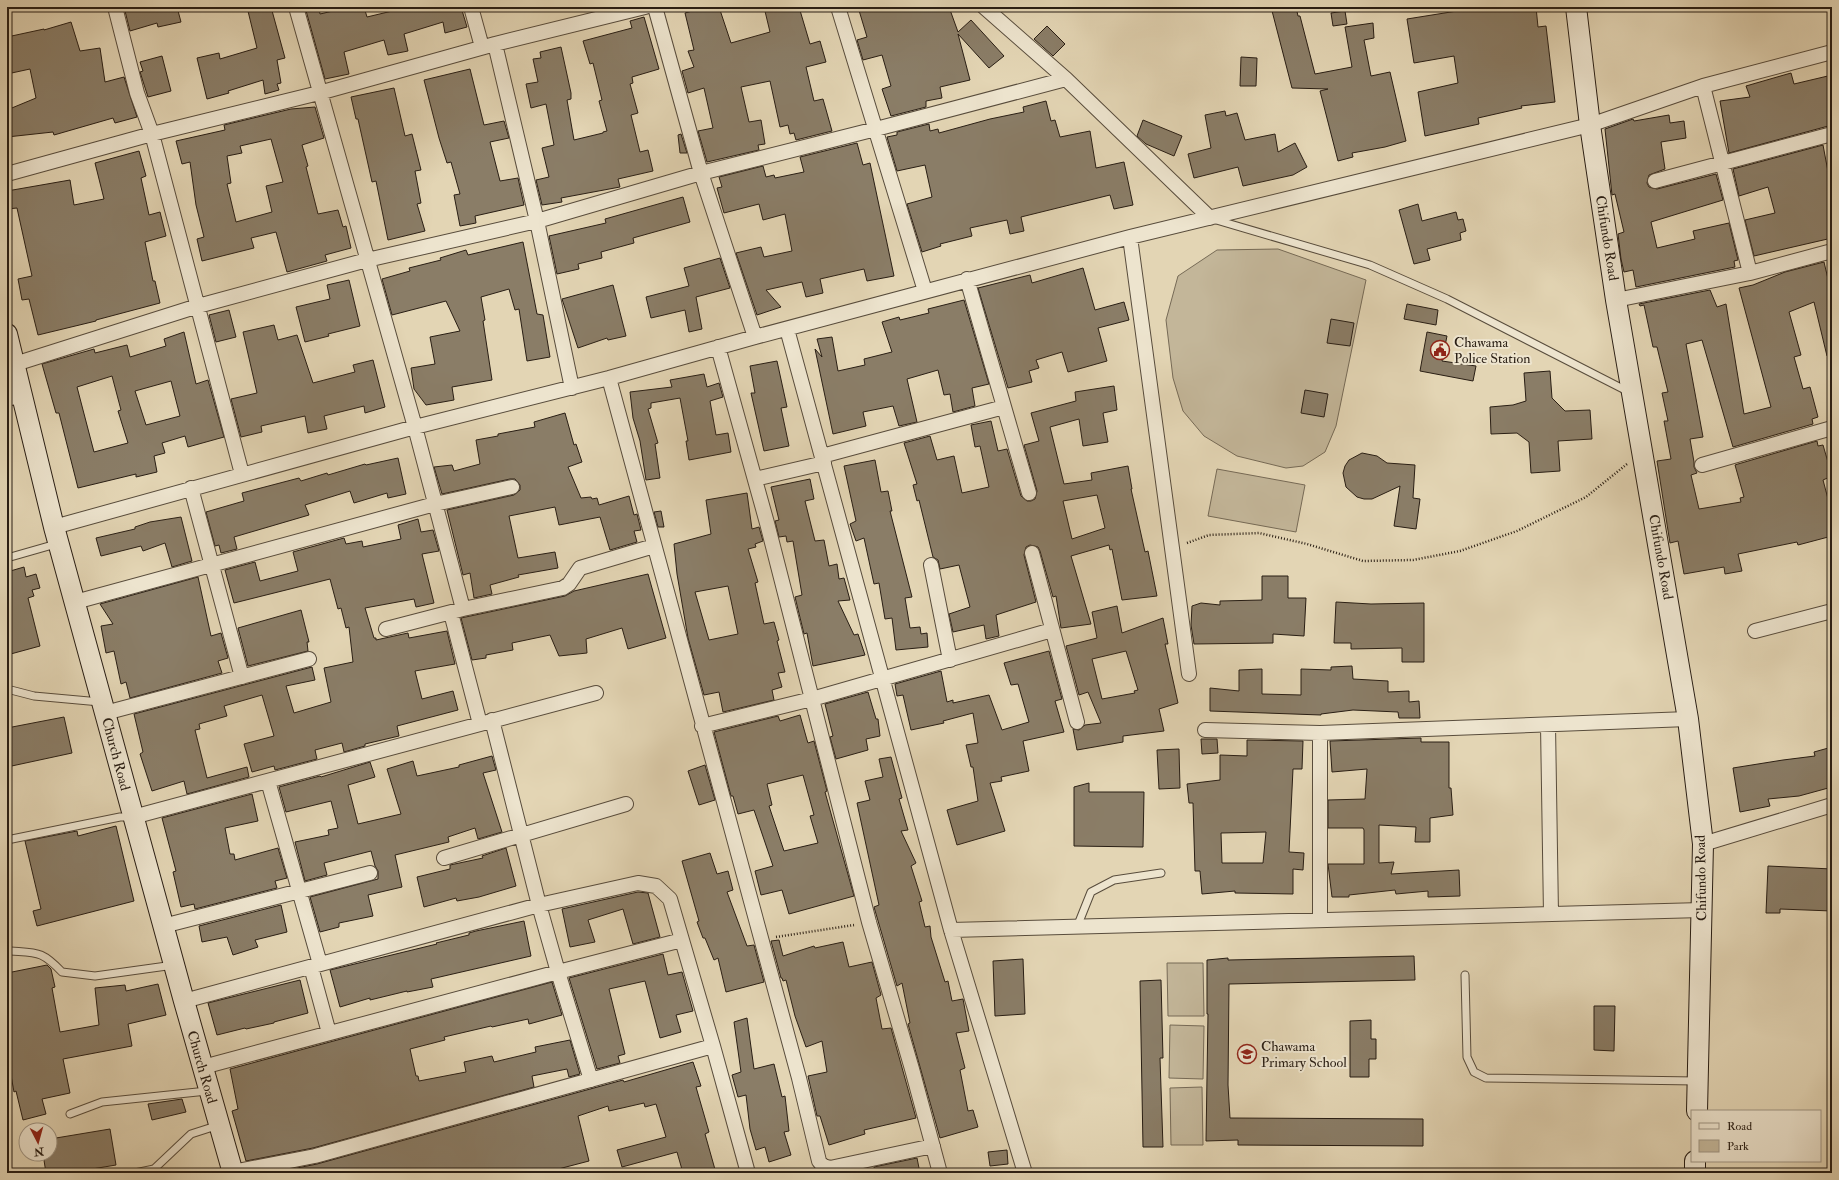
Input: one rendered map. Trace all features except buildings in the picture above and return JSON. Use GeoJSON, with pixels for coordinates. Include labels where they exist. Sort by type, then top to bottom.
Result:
{"type":"FeatureCollection","features":[{"type":"Feature","properties":{"kind":"street"},"geometry":{"type":"LineString","coordinates":[[115,7],[137,93],[152,134],[242,474]]}},
{"type":"Feature","properties":{"kind":"street"},"geometry":{"type":"LineString","coordinates":[[296,7],[319,93],[415,427],[435,504],[457,611],[486,722],[521,835],[558,972],[592,1080]]}},
{"type":"Feature","properties":{"kind":"street"},"geometry":{"type":"LineString","coordinates":[[471,7],[488,46],[537,221],[572,388]]}},
{"type":"Feature","properties":{"kind":"street"},"geometry":{"type":"LineString","coordinates":[[7,174],[152,134],[319,93],[488,46],[645,7]]}},
{"type":"Feature","properties":{"kind":"street"},"geometry":{"type":"LineString","coordinates":[[655,7],[701,173],[755,336]]}},
{"type":"Feature","properties":{"kind":"street"},"geometry":{"type":"LineString","coordinates":[[838,7],[925,291]]}},
{"type":"Feature","properties":{"kind":"street"},"geometry":{"type":"LineString","coordinates":[[984,7],[1066,79],[1210,218]]}},
{"type":"Feature","properties":{"kind":"street","name":"Chifundo Road"},"geometry":{"type":"LineString","coordinates":[[1576,7],[1590,124],[1616,300],[1688,719],[1703,844],[1697,1110]]}},
{"type":"Feature","properties":{"kind":"street"},"geometry":{"type":"LineString","coordinates":[[56,535],[191,488],[242,474],[415,427],[572,388],[755,336],[787,329],[1130,237],[1590,124],[1703,86],[1832,52]]}},
{"type":"Feature","properties":{"kind":"street"},"geometry":{"type":"LineString","coordinates":[[15,364],[198,306],[367,260],[537,221],[701,173],[876,130],[1066,79]]}},
{"type":"Feature","properties":{"kind":"street"},"geometry":{"type":"LineString","coordinates":[[1703,86],[1750,273]]}},
{"type":"Feature","properties":{"kind":"street"},"geometry":{"type":"LineString","coordinates":[[1655,181],[1832,134]]}},
{"type":"Feature","properties":{"kind":"street"},"geometry":{"type":"LineString","coordinates":[[1130,237],[1189,674]]}},
{"type":"Feature","properties":{"kind":"street"},"geometry":{"type":"LineString","coordinates":[[1616,300],[1750,273],[1832,251]]}},
{"type":"Feature","properties":{"kind":"street"},"geometry":{"type":"LineString","coordinates":[[967,280],[1029,493]]}},
{"type":"Feature","properties":{"kind":"street"},"geometry":{"type":"LineString","coordinates":[[787,329],[952,930],[1025,1173]]}},
{"type":"Feature","properties":{"kind":"street","name":"Church Road"},"geometry":{"type":"LineString","coordinates":[[7,334],[15,364],[15,397],[75,602],[232,1172]]}},
{"type":"Feature","properties":{"kind":"street"},"geometry":{"type":"LineString","coordinates":[[718,347],[755,479],[869,922],[903,1036],[940,1173]]}},
{"type":"Feature","properties":{"kind":"street"},"geometry":{"type":"LineString","coordinates":[[609,378],[760,940],[799,1078],[819,1161],[823,1166],[830,1168],[933,1146]]}},
{"type":"Feature","properties":{"kind":"street"},"geometry":{"type":"LineString","coordinates":[[755,479],[1004,407]]}},
{"type":"Feature","properties":{"kind":"street"},"geometry":{"type":"LineString","coordinates":[[1702,465],[1832,428]]}},
{"type":"Feature","properties":{"kind":"street"},"geometry":{"type":"LineString","coordinates":[[75,602],[435,504],[512,487]]}},
{"type":"Feature","properties":{"kind":"street"},"geometry":{"type":"LineString","coordinates":[[191,488],[242,677]]}},
{"type":"Feature","properties":{"kind":"street"},"geometry":{"type":"LineString","coordinates":[[386,629],[457,611],[564,588],[570,584],[580,568],[654,546]]}},
{"type":"Feature","properties":{"kind":"street"},"geometry":{"type":"LineString","coordinates":[[1032,553],[1077,722]]}},
{"type":"Feature","properties":{"kind":"street"},"geometry":{"type":"LineString","coordinates":[[931,565],[950,660]]}},
{"type":"Feature","properties":{"kind":"street"},"geometry":{"type":"LineString","coordinates":[[1755,631],[1832,611]]}},
{"type":"Feature","properties":{"kind":"street"},"geometry":{"type":"LineString","coordinates":[[702,726],[812,699],[1052,630]]}},
{"type":"Feature","properties":{"kind":"street"},"geometry":{"type":"LineString","coordinates":[[104,708],[242,677],[309,659]]}},
{"type":"Feature","properties":{"kind":"street"},"geometry":{"type":"LineString","coordinates":[[133,817],[596,693]]}},
{"type":"Feature","properties":{"kind":"street"},"geometry":{"type":"LineString","coordinates":[[1205,730],[1320,733],[1688,719]]}},
{"type":"Feature","properties":{"kind":"street"},"geometry":{"type":"LineString","coordinates":[[1548,725],[1551,914]]}},
{"type":"Feature","properties":{"kind":"street"},"geometry":{"type":"LineString","coordinates":[[1320,733],[1320,920]]}},
{"type":"Feature","properties":{"kind":"street"},"geometry":{"type":"LineString","coordinates":[[268,781],[299,892],[329,1033]]}},
{"type":"Feature","properties":{"kind":"street"},"geometry":{"type":"LineString","coordinates":[[444,858],[626,804]]}},
{"type":"Feature","properties":{"kind":"street"},"geometry":{"type":"LineString","coordinates":[[1703,844],[1832,805]]}},
{"type":"Feature","properties":{"kind":"street"},"geometry":{"type":"LineString","coordinates":[[163,926],[370,873]]}},
{"type":"Feature","properties":{"kind":"street"},"geometry":{"type":"LineString","coordinates":[[184,1001],[539,905],[638,883],[656,886],[670,899],[748,1173]]}},
{"type":"Feature","properties":{"kind":"street"},"geometry":{"type":"LineString","coordinates":[[952,930],[1702,910]]}},
{"type":"Feature","properties":{"kind":"street"},"geometry":{"type":"LineString","coordinates":[[203,1067],[682,940]]}},
{"type":"Feature","properties":{"kind":"street"},"geometry":{"type":"LineString","coordinates":[[232,1172],[315,1156],[713,1046]]}},
{"type":"Feature","properties":{"kind":"street"},"geometry":{"type":"LineString","coordinates":[[1694,1173],[1695,1162]]}},
{"type":"Feature","properties":{"kind":"lane"},"geometry":{"type":"LineString","coordinates":[[1210,218],[1370,265],[1447,299],[1633,394]]}},
{"type":"Feature","properties":{"kind":"lane"},"geometry":{"type":"LineString","coordinates":[[7,558],[56,535]]}},
{"type":"Feature","properties":{"kind":"lane"},"geometry":{"type":"LineString","coordinates":[[7,689],[34,696],[104,708]]}},
{"type":"Feature","properties":{"kind":"lane"},"geometry":{"type":"LineString","coordinates":[[7,840],[120,817],[133,817]]}},
{"type":"Feature","properties":{"kind":"lane"},"geometry":{"type":"LineString","coordinates":[[1077,927],[1091,892],[1114,880],[1161,873]]}},
{"type":"Feature","properties":{"kind":"lane"},"geometry":{"type":"LineString","coordinates":[[11,951],[40,953],[62,972],[95,976],[174,965]]}},
{"type":"Feature","properties":{"kind":"lane"},"geometry":{"type":"LineString","coordinates":[[1466,975],[1467,1057],[1474,1072],[1486,1078],[1698,1081]]}},
{"type":"Feature","properties":{"kind":"lane"},"geometry":{"type":"LineString","coordinates":[[70,1114],[102,1102],[210,1090]]}},
{"type":"Feature","properties":{"kind":"lane"},"geometry":{"type":"LineString","coordinates":[[135,1173],[154,1169],[191,1134],[219,1125]]}},
{"type":"Feature","properties":{"kind":"path"},"geometry":{"type":"LineString","coordinates":[[1173,548],[1209,535],[1259,533],[1307,544],[1363,561],[1412,560],[1460,551],[1517,530],[1586,497],[1643,451]]}},
{"type":"Feature","properties":{"kind":"path"},"geometry":{"type":"LineString","coordinates":[[760,940],[869,922]]}},
{"type":"Feature","properties":{"kind":"green space"},"geometry":{"type":"Polygon","coordinates":[[[1278,249],[1366,280],[1336,426],[1325,452],[1303,466],[1286,468],[1237,456],[1204,436],[1183,411],[1173,378],[1166,320],[1178,276],[1217,250],[1278,249]]]}},
{"type":"Feature","properties":{"kind":"green space"},"geometry":{"type":"Polygon","coordinates":[[[1217,469],[1305,485],[1296,532],[1208,516],[1217,469]]]}},
{"type":"Feature","properties":{"kind":"green space"},"geometry":{"type":"Polygon","coordinates":[[[1167,963],[1203,963],[1204,1016],[1168,1016],[1167,963]]]}},
{"type":"Feature","properties":{"kind":"green space"},"geometry":{"type":"Polygon","coordinates":[[[1170,1025],[1204,1026],[1203,1079],[1169,1078],[1170,1025]]]}},
{"type":"Feature","properties":{"kind":"green space"},"geometry":{"type":"Polygon","coordinates":[[[1202,1087],[1203,1145],[1171,1145],[1170,1088],[1202,1087]]]}},
{"type":"Feature","properties":{"kind":"place","name":"Chawama Police Station"},"geometry":{"type":"Point","coordinates":[1440,350]}},
{"type":"Feature","properties":{"kind":"place","name":"Chawama Primary School"},"geometry":{"type":"Point","coordinates":[1247,1054]}}]}
